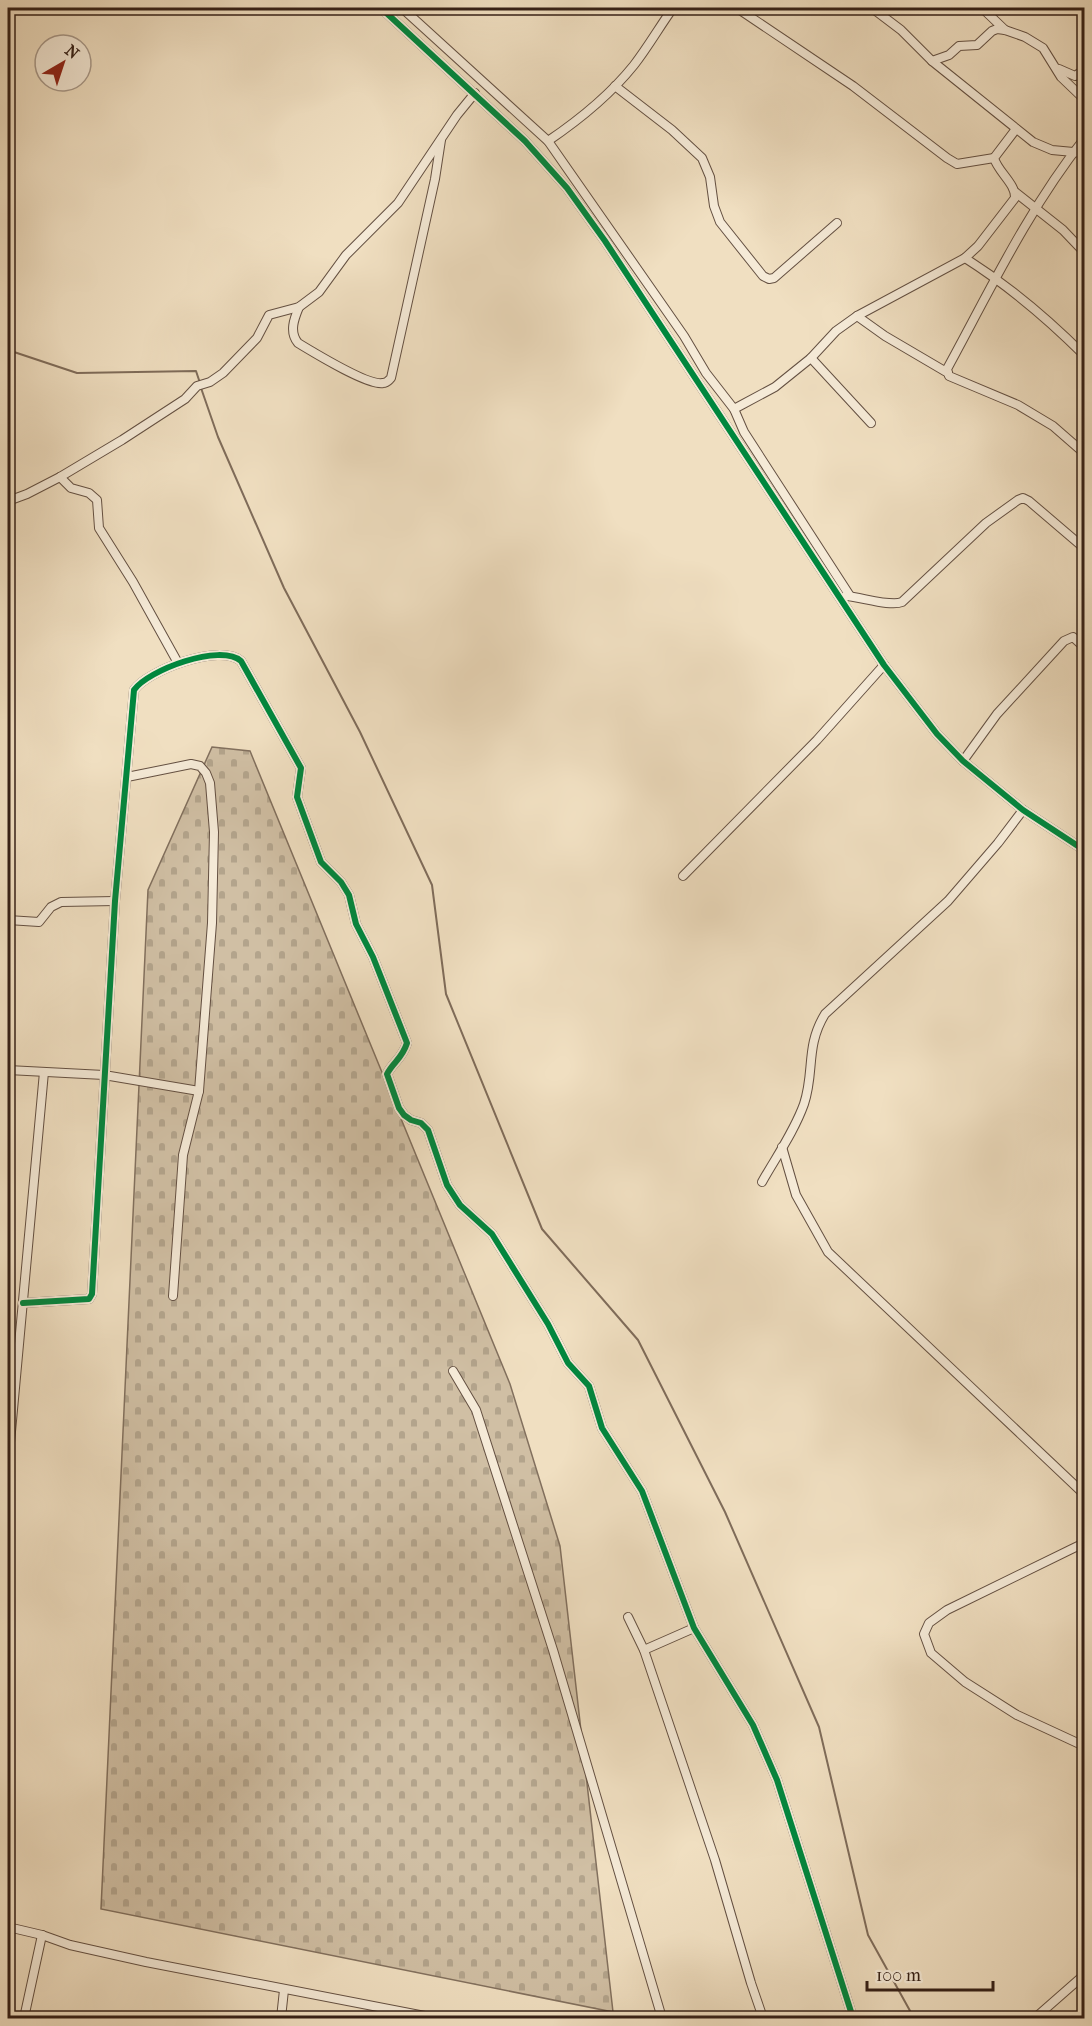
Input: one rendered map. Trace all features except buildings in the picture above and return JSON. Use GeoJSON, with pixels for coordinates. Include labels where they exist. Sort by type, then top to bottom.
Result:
{"type":"FeatureCollection","features":[{"type":"Feature","properties":{"kind":"street"},"geometry":{"type":"LineString","coordinates":[[381,8],[525,141],[567,188],[884,665],[937,734],[963,761],[1023,810],[1084,850]]}},
{"type":"Feature","properties":{"kind":"street"},"geometry":{"type":"LineString","coordinates":[[402,8],[548,141],[625,249],[684,336],[706,373],[734,409],[749,440],[850,596]]}},
{"type":"Feature","properties":{"kind":"street"},"geometry":{"type":"LineString","coordinates":[[548,141],[572,125],[615,86],[634,64],[673,8]]}},
{"type":"Feature","properties":{"kind":"street"},"geometry":{"type":"LineString","coordinates":[[737,8],[853,86],[957,164],[994,158],[1016,129]]}},
{"type":"Feature","properties":{"kind":"street"},"geometry":{"type":"LineString","coordinates":[[872,8],[901,30],[932,61],[1016,129],[1045,148],[1060,152],[1084,153]]}},
{"type":"Feature","properties":{"kind":"street"},"geometry":{"type":"LineString","coordinates":[[982,8],[1005,30]]}},
{"type":"Feature","properties":{"kind":"street"},"geometry":{"type":"LineString","coordinates":[[932,61],[952,53],[959,46],[977,45],[992,31],[1005,30],[1035,42],[1043,48],[1061,77],[1084,99]]}},
{"type":"Feature","properties":{"kind":"street"},"geometry":{"type":"LineString","coordinates":[[1058,69],[1075,76],[1084,70]]}},
{"type":"Feature","properties":{"kind":"street"},"geometry":{"type":"LineString","coordinates":[[615,86],[672,130],[702,158],[710,177],[714,206],[720,222],[763,276],[769,279],[774,278],[837,223]]}},
{"type":"Feature","properties":{"kind":"street"},"geometry":{"type":"LineString","coordinates":[[8,501],[60,477],[185,399],[197,386],[210,382],[235,362],[257,338],[269,315],[299,307],[320,292],[346,255],[398,203],[475,93]]}},
{"type":"Feature","properties":{"kind":"street"},"geometry":{"type":"LineString","coordinates":[[948,373],[947,369],[1035,208],[1084,139]]}},
{"type":"Feature","properties":{"kind":"street"},"geometry":{"type":"LineString","coordinates":[[299,307],[293,329],[298,343],[364,378],[381,384],[391,378],[435,178],[441,140]]}},
{"type":"Feature","properties":{"kind":"street"},"geometry":{"type":"LineString","coordinates":[[994,158],[1015,192],[1063,231],[1084,252]]}},
{"type":"Feature","properties":{"kind":"street"},"geometry":{"type":"LineString","coordinates":[[734,409],[775,387],[811,358],[836,331],[857,316],[964,258],[978,246],[1013,201],[1015,192]]}},
{"type":"Feature","properties":{"kind":"street"},"geometry":{"type":"LineString","coordinates":[[964,258],[997,278],[1036,309],[1084,355]]}},
{"type":"Feature","properties":{"kind":"street"},"geometry":{"type":"LineString","coordinates":[[857,316],[885,336],[948,373],[949,376],[1018,405],[1035,415],[1053,426],[1084,453]]}},
{"type":"Feature","properties":{"kind":"street"},"geometry":{"type":"LineString","coordinates":[[811,358],[871,423]]}},
{"type":"Feature","properties":{"kind":"street"},"geometry":{"type":"LineString","coordinates":[[60,477],[71,488],[89,492],[97,500],[99,528],[133,582],[178,663]]}},
{"type":"Feature","properties":{"kind":"street"},"geometry":{"type":"LineString","coordinates":[[839,596],[891,604],[902,602],[986,523],[1023,498],[1084,548]]}},
{"type":"Feature","properties":{"kind":"street"},"geometry":{"type":"LineString","coordinates":[[963,761],[997,714],[1064,641],[1073,637],[1084,646]]}},
{"type":"Feature","properties":{"kind":"street"},"geometry":{"type":"LineString","coordinates":[[23,1303],[89,1299],[91,1296],[115,901],[134,690],[139,683],[186,660],[226,654],[236,657],[301,768],[297,797],[321,862],[341,882],[349,895],[356,924],[373,957],[407,1043],[402,1057],[387,1070],[399,1108],[404,1115],[421,1123],[428,1130],[447,1185],[460,1205],[492,1234],[548,1324],[568,1363],[589,1386],[603,1428],[642,1491],[694,1628],[753,1725],[777,1780],[853,2019]]}},
{"type":"Feature","properties":{"kind":"street"},"geometry":{"type":"LineString","coordinates":[[683,876],[817,740],[884,665]]}},
{"type":"Feature","properties":{"kind":"street"},"geometry":{"type":"LineString","coordinates":[[127,777],[191,764],[200,766],[210,783],[214,832],[209,982],[199,1090],[183,1155],[173,1296]]}},
{"type":"Feature","properties":{"kind":"street"},"geometry":{"type":"LineString","coordinates":[[762,1182],[804,1103],[809,1078],[811,1046],[825,1014],[948,901],[1023,810]]}},
{"type":"Feature","properties":{"kind":"street"},"geometry":{"type":"LineString","coordinates":[[8,921],[39,922],[43,920],[51,907],[61,902],[115,901]]}},
{"type":"Feature","properties":{"kind":"street"},"geometry":{"type":"LineString","coordinates":[[8,1070],[104,1075],[199,1090]]}},
{"type":"Feature","properties":{"kind":"street"},"geometry":{"type":"LineString","coordinates":[[8,1464],[44,1072]]}},
{"type":"Feature","properties":{"kind":"street"},"geometry":{"type":"LineString","coordinates":[[782,1147],[796,1195],[828,1252],[1084,1494]]}},
{"type":"Feature","properties":{"kind":"street"},"geometry":{"type":"LineString","coordinates":[[453,1371],[476,1410],[553,1650],[662,2019]]}},
{"type":"Feature","properties":{"kind":"street"},"geometry":{"type":"LineString","coordinates":[[1084,1543],[947,1610],[929,1623],[924,1634],[932,1653],[965,1682],[1017,1715],[1084,1746]]}},
{"type":"Feature","properties":{"kind":"street"},"geometry":{"type":"LineString","coordinates":[[628,1617],[644,1650],[715,1860],[763,2019]]}},
{"type":"Feature","properties":{"kind":"street"},"geometry":{"type":"LineString","coordinates":[[644,1650],[694,1628]]}},
{"type":"Feature","properties":{"kind":"street"},"geometry":{"type":"LineString","coordinates":[[8,1927],[81,1948],[400,2015],[435,2019]]}},
{"type":"Feature","properties":{"kind":"street"},"geometry":{"type":"LineString","coordinates":[[24,2019],[42,1935]]}},
{"type":"Feature","properties":{"kind":"street"},"geometry":{"type":"LineString","coordinates":[[1035,2019],[1084,1976]]}},
{"type":"Feature","properties":{"kind":"street"},"geometry":{"type":"LineString","coordinates":[[280,2019],[284,1990]]}},
{"type":"Feature","properties":{"kind":"green space"},"geometry":{"type":"Polygon","coordinates":[[[212,747],[250,751],[510,1384],[560,1546],[613,2012],[101,1909],[148,890],[212,747]]]}},
{"type":"Feature","properties":{"kind":"waterway"},"geometry":{"type":"LineString","coordinates":[[8,350],[77,373],[196,371],[200,383]]}},
{"type":"Feature","properties":{"kind":"waterway"},"geometry":{"type":"LineString","coordinates":[[201,388],[218,437],[284,588],[360,732],[432,885],[446,994],[542,1229],[638,1340],[725,1512],[819,1727],[868,1935],[914,2018]]}},
{"type":"Feature","properties":{"kind":"cycle path"},"geometry":{"type":"LineString","coordinates":[[381,8],[525,141],[567,188],[605,241],[884,665],[937,734],[963,761],[1023,810],[1084,850]]}},
{"type":"Feature","properties":{"kind":"cycle path"},"geometry":{"type":"LineString","coordinates":[[23,1303],[89,1299],[92,1294],[115,901],[134,690],[154,674],[185,661],[217,655],[231,656],[241,661],[301,768],[297,797],[321,862],[341,882],[349,895],[356,924],[373,957],[407,1043],[403,1053],[387,1074],[399,1108],[404,1115],[421,1123],[428,1130],[447,1185],[460,1205],[492,1234],[548,1324],[568,1363],[589,1386],[602,1428],[642,1491],[694,1628],[753,1725],[777,1780],[853,2018]]}}]}
